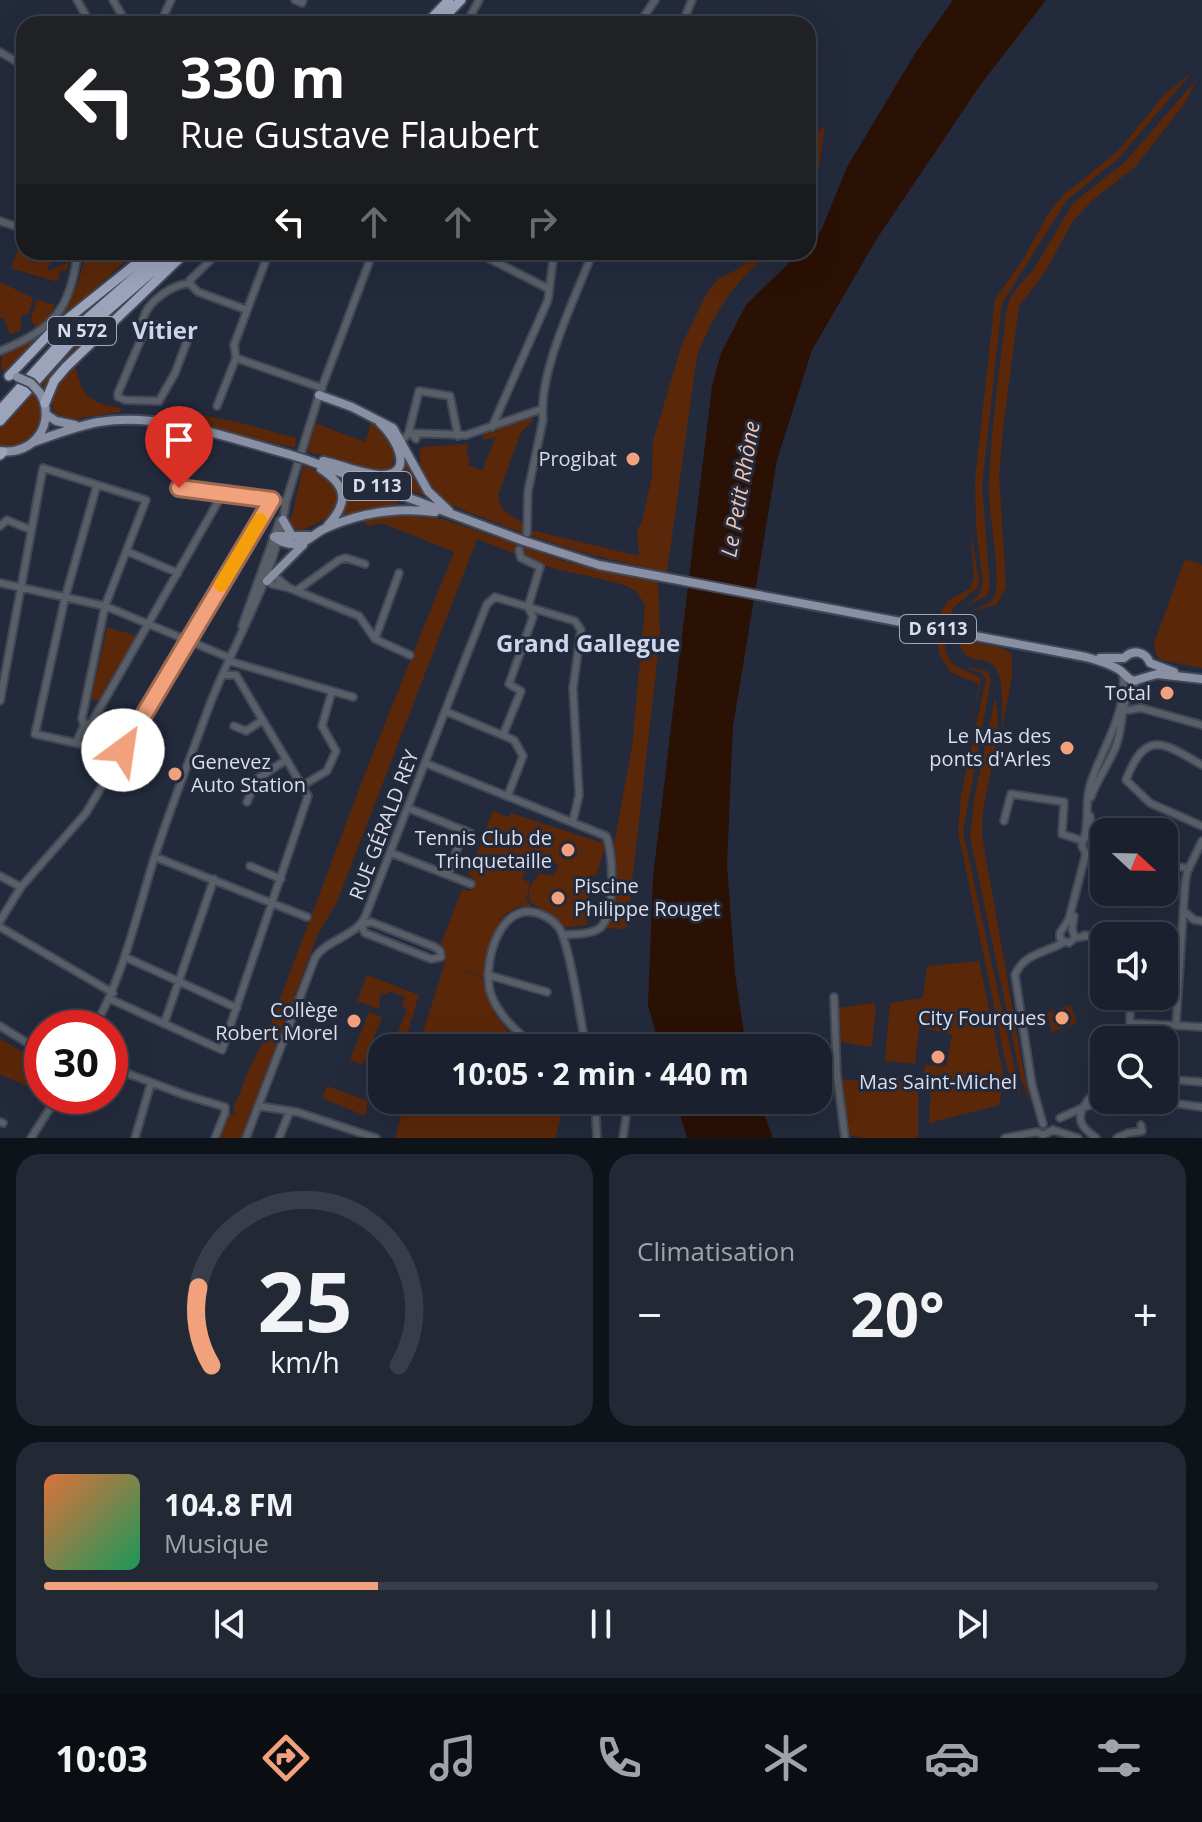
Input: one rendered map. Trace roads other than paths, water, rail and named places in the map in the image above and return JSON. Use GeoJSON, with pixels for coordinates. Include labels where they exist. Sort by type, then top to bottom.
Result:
{"type":"FeatureCollection","features":[{"type":"Feature","properties":{"kind":"highway"},"geometry":{"type":"LineString","coordinates":[[434,16],[449,0]]}},
{"type":"Feature","properties":{"kind":"highway"},"geometry":{"type":"LineString","coordinates":[[446,16],[461,0]]}},
{"type":"Feature","properties":{"kind":"highway"},"geometry":{"type":"LineString","coordinates":[[9,376],[50,333],[141,260]]}},
{"type":"Feature","properties":{"kind":"highway","name":"N 572"},"geometry":{"type":"LineString","coordinates":[[0,410],[65,338],[154,260]]}},
{"type":"Feature","properties":{"kind":"highway","name":"N 572"},"geometry":{"type":"LineString","coordinates":[[0,421],[70,343],[166,260]]}},
{"type":"Feature","properties":{"kind":"highway"},"geometry":{"type":"LineString","coordinates":[[43,398],[66,367],[178,260]]}},
{"type":"Feature","properties":{"kind":"main road"},"geometry":{"type":"LineString","coordinates":[[1,453],[20,451],[34,442],[45,426],[47,415],[43,398],[31,383],[9,376]]}},
{"type":"Feature","properties":{"kind":"main road"},"geometry":{"type":"LineString","coordinates":[[320,391],[371,415],[404,441],[428,491],[455,516]]}},
{"type":"Feature","properties":{"kind":"main road","name":"D 113"},"geometry":{"type":"LineString","coordinates":[[47,415],[66,424],[80,426]]}},
{"type":"Feature","properties":{"kind":"main road","name":"D 113"},"geometry":{"type":"LineString","coordinates":[[34,442],[80,426],[128,419],[153,421],[288,454],[455,516]]}},
{"type":"Feature","properties":{"kind":"main road"},"geometry":{"type":"LineString","coordinates":[[307,460],[385,475],[399,465],[404,441]]}},
{"type":"Feature","properties":{"kind":"main road"},"geometry":{"type":"LineString","coordinates":[[307,460],[337,481],[342,490],[340,511],[325,529]]}},
{"type":"Feature","properties":{"kind":"main road"},"geometry":{"type":"LineString","coordinates":[[268,574],[325,529],[362,515],[394,509],[455,516]]}},
{"type":"Feature","properties":{"kind":"main road","name":"D 6113"},"geometry":{"type":"LineString","coordinates":[[455,516],[586,561],[1086,657],[1124,658]]}},
{"type":"Feature","properties":{"kind":"main road"},"geometry":{"type":"LineString","coordinates":[[283,520],[292,536]]}},
{"type":"Feature","properties":{"kind":"main road"},"geometry":{"type":"LineString","coordinates":[[278,538],[292,536],[308,540]]}},
{"type":"Feature","properties":{"kind":"main road"},"geometry":{"type":"LineString","coordinates":[[278,538],[294,545],[308,540]]}},
{"type":"Feature","properties":{"kind":"main road"},"geometry":{"type":"LineString","coordinates":[[1148,674],[1150,663],[1147,657],[1139,652],[1124,658],[1123,672],[1129,680],[1137,681],[1148,674],[1182,675]]}},
{"type":"Feature","properties":{"kind":"main road","name":"D 6113"},"geometry":{"type":"LineString","coordinates":[[1086,657],[1123,672]]}},
{"type":"Feature","properties":{"kind":"main road"},"geometry":{"type":"LineString","coordinates":[[1150,663],[1202,679]]}},
{"type":"Feature","properties":{"kind":"street"},"geometry":{"type":"LineString","coordinates":[[114,2],[124,0]]}},
{"type":"Feature","properties":{"kind":"street"},"geometry":{"type":"LineString","coordinates":[[295,0],[302,3],[303,0]]}},
{"type":"Feature","properties":{"kind":"street"},"geometry":{"type":"LineString","coordinates":[[0,351],[34,335],[60,311],[73,287],[77,260]]}},
{"type":"Feature","properties":{"kind":"street"},"geometry":{"type":"LineString","coordinates":[[147,328],[155,325],[186,332],[189,336],[175,373],[159,401],[125,400],[118,397],[118,393],[147,328],[143,319],[146,309],[172,287],[190,283],[210,260]]}},
{"type":"Feature","properties":{"kind":"street"},"geometry":{"type":"LineString","coordinates":[[217,406],[236,358],[234,345],[266,260]]}},
{"type":"Feature","properties":{"kind":"street"},"geometry":{"type":"LineString","coordinates":[[278,538],[320,391],[370,260]]}},
{"type":"Feature","properties":{"kind":"street"},"geometry":{"type":"LineString","coordinates":[[492,260],[549,289]]}},
{"type":"Feature","properties":{"kind":"street"},"geometry":{"type":"LineString","coordinates":[[492,427],[536,330],[549,289],[553,260]]}},
{"type":"Feature","properties":{"kind":"street"},"geometry":{"type":"LineString","coordinates":[[527,533],[526,512],[549,368],[590,260]]}},
{"type":"Feature","properties":{"kind":"street"},"geometry":{"type":"LineString","coordinates":[[190,283],[198,292],[247,310]]}},
{"type":"Feature","properties":{"kind":"street"},"geometry":{"type":"LineString","coordinates":[[236,358],[320,391]]}},
{"type":"Feature","properties":{"kind":"street"},"geometry":{"type":"LineString","coordinates":[[404,441],[419,391],[450,396],[458,436]]}},
{"type":"Feature","properties":{"kind":"street"},"geometry":{"type":"LineString","coordinates":[[404,441],[420,437],[458,436],[542,409]]}},
{"type":"Feature","properties":{"kind":"street"},"geometry":{"type":"LineString","coordinates":[[404,441],[420,437]]}},
{"type":"Feature","properties":{"kind":"street"},"geometry":{"type":"LineString","coordinates":[[0,701],[3,662],[43,468],[146,500],[105,606],[82,718],[84,726]]}},
{"type":"Feature","properties":{"kind":"street"},"geometry":{"type":"LineString","coordinates":[[97,485],[65,598],[35,734],[121,753]]}},
{"type":"Feature","properties":{"kind":"street"},"geometry":{"type":"LineString","coordinates":[[179,488],[286,502]]}},
{"type":"Feature","properties":{"kind":"street"},"geometry":{"type":"LineString","coordinates":[[76,743],[150,625],[223,493]]}},
{"type":"Feature","properties":{"kind":"street"},"geometry":{"type":"LineString","coordinates":[[236,675],[308,796],[222,1050],[111,996],[0,924],[21,887],[86,813],[272,500]]}},
{"type":"Feature","properties":{"kind":"street"},"geometry":{"type":"LineString","coordinates":[[104,1010],[125,957],[155,857],[223,675],[268,574],[286,502]]}},
{"type":"Feature","properties":{"kind":"street"},"geometry":{"type":"LineString","coordinates":[[0,526],[7,520],[31,530]]}},
{"type":"Feature","properties":{"kind":"street"},"geometry":{"type":"LineString","coordinates":[[503,735],[521,691],[509,684],[533,617],[528,607],[540,567],[521,558],[519,550]]}},
{"type":"Feature","properties":{"kind":"street"},"geometry":{"type":"LineString","coordinates":[[126,551],[178,573]]}},
{"type":"Feature","properties":{"kind":"street"},"geometry":{"type":"LineString","coordinates":[[292,590],[339,560],[346,558],[365,564]]}},
{"type":"Feature","properties":{"kind":"street"},"geometry":{"type":"LineString","coordinates":[[375,639],[399,573]]}},
{"type":"Feature","properties":{"kind":"street"},"geometry":{"type":"LineString","coordinates":[[268,574],[292,590],[359,616],[375,639],[410,655]]}},
{"type":"Feature","properties":{"kind":"street"},"geometry":{"type":"LineString","coordinates":[[0,583],[105,606],[241,665],[353,697]]}},
{"type":"Feature","properties":{"kind":"street","name":"RUE GÉRALD REY"},"geometry":{"type":"LineString","coordinates":[[246,1138],[315,958],[322,948],[361,925],[487,604],[495,597],[528,607]]}},
{"type":"Feature","properties":{"kind":"street"},"geometry":{"type":"LineString","coordinates":[[528,607],[575,621],[581,630],[573,688],[579,795],[573,821]]}},
{"type":"Feature","properties":{"kind":"street"},"geometry":{"type":"LineString","coordinates":[[236,675],[241,665]]}},
{"type":"Feature","properties":{"kind":"street"},"geometry":{"type":"LineString","coordinates":[[1090,847],[1082,846],[1090,783],[1111,738],[1123,692],[1123,672]]}},
{"type":"Feature","properties":{"kind":"street"},"geometry":{"type":"LineString","coordinates":[[223,675],[236,675]]}},
{"type":"Feature","properties":{"kind":"street"},"geometry":{"type":"LineString","coordinates":[[1091,818],[1091,797],[1095,784],[1116,745],[1122,711],[1137,681]]}},
{"type":"Feature","properties":{"kind":"street"},"geometry":{"type":"LineString","coordinates":[[303,785],[327,771],[336,751],[322,726],[332,691]]}},
{"type":"Feature","properties":{"kind":"street"},"geometry":{"type":"LineString","coordinates":[[1122,711],[1141,708],[1202,725]]}},
{"type":"Feature","properties":{"kind":"street"},"geometry":{"type":"LineString","coordinates":[[445,711],[514,740],[523,756],[508,795]]}},
{"type":"Feature","properties":{"kind":"street"},"geometry":{"type":"LineString","coordinates":[[234,726],[246,731],[263,720]]}},
{"type":"Feature","properties":{"kind":"street"},"geometry":{"type":"LineString","coordinates":[[1202,765],[1165,744],[1154,744],[1143,751],[1126,780],[1150,803],[1202,826]]}},
{"type":"Feature","properties":{"kind":"street"},"geometry":{"type":"LineString","coordinates":[[247,802],[257,779],[286,760]]}},
{"type":"Feature","properties":{"kind":"street"},"geometry":{"type":"LineString","coordinates":[[425,763],[606,836],[610,845],[609,910],[602,926],[592,932],[563,935]]}},
{"type":"Feature","properties":{"kind":"street"},"geometry":{"type":"LineString","coordinates":[[1004,821],[1011,794],[1064,802],[1062,834],[1083,839],[1090,835]]}},
{"type":"Feature","properties":{"kind":"street"},"geometry":{"type":"LineString","coordinates":[[408,808],[467,832],[448,875]]}},
{"type":"Feature","properties":{"kind":"street"},"geometry":{"type":"LineString","coordinates":[[1176,1025],[1183,910],[1189,869],[1200,854],[1202,841]]}},
{"type":"Feature","properties":{"kind":"street"},"geometry":{"type":"LineString","coordinates":[[391,853],[471,884]]}},
{"type":"Feature","properties":{"kind":"street"},"geometry":{"type":"LineString","coordinates":[[155,857],[307,917]]}},
{"type":"Feature","properties":{"kind":"street"},"geometry":{"type":"LineString","coordinates":[[250,866],[281,879]]}},
{"type":"Feature","properties":{"kind":"street"},"geometry":{"type":"LineString","coordinates":[[1178,866],[1189,869]]}},
{"type":"Feature","properties":{"kind":"street"},"geometry":{"type":"LineString","coordinates":[[0,876],[21,887]]}},
{"type":"Feature","properties":{"kind":"street"},"geometry":{"type":"LineString","coordinates":[[1062,940],[1069,943],[1090,878]]}},
{"type":"Feature","properties":{"kind":"street"},"geometry":{"type":"LineString","coordinates":[[164,1024],[214,879]]}},
{"type":"Feature","properties":{"kind":"street"},"geometry":{"type":"LineString","coordinates":[[1183,910],[1198,921]]}},
{"type":"Feature","properties":{"kind":"street"},"geometry":{"type":"LineString","coordinates":[[520,1034],[504,1019],[491,995],[488,975],[490,956],[495,940],[510,919],[521,913],[534,912],[549,918],[563,935],[583,1034]]}},
{"type":"Feature","properties":{"kind":"street"},"geometry":{"type":"LineString","coordinates":[[1182,927],[1198,921]]}},
{"type":"Feature","properties":{"kind":"street"},"geometry":{"type":"LineString","coordinates":[[371,922],[435,947],[441,957],[431,959],[365,933],[361,925],[371,922]]}},
{"type":"Feature","properties":{"kind":"street"},"geometry":{"type":"LineString","coordinates":[[1062,940],[1060,933],[1090,936]]}},
{"type":"Feature","properties":{"kind":"street"},"geometry":{"type":"LineString","coordinates":[[1043,1130],[1032,1085],[1015,975],[1019,965],[1029,957],[1054,948],[1062,940]]}},
{"type":"Feature","properties":{"kind":"street"},"geometry":{"type":"LineString","coordinates":[[125,957],[237,1008]]}},
{"type":"Feature","properties":{"kind":"street"},"geometry":{"type":"LineString","coordinates":[[488,975],[547,992]]}},
{"type":"Feature","properties":{"kind":"street"},"geometry":{"type":"LineString","coordinates":[[834,997],[837,1075],[845,1138]]}},
{"type":"Feature","properties":{"kind":"street"},"geometry":{"type":"LineString","coordinates":[[1130,1010],[1130,1026]]}},
{"type":"Feature","properties":{"kind":"street"},"geometry":{"type":"LineString","coordinates":[[1130,1023],[1202,1027]]}},
{"type":"Feature","properties":{"kind":"street"},"geometry":{"type":"LineString","coordinates":[[0,1026],[24,1041]]}},
{"type":"Feature","properties":{"kind":"street"},"geometry":{"type":"LineString","coordinates":[[128,1074],[225,1107],[215,1138]]}},
{"type":"Feature","properties":{"kind":"street"},"geometry":{"type":"LineString","coordinates":[[1178,1080],[1202,1082]]}},
{"type":"Feature","properties":{"kind":"street"},"geometry":{"type":"LineString","coordinates":[[135,1138],[151,1083]]}},
{"type":"Feature","properties":{"kind":"street"},"geometry":{"type":"LineString","coordinates":[[1090,1098],[1080,1115],[1081,1123],[1096,1138]]}},
{"type":"Feature","properties":{"kind":"street"},"geometry":{"type":"LineString","coordinates":[[1178,1104],[1202,1107]]}},
{"type":"Feature","properties":{"kind":"street"},"geometry":{"type":"LineString","coordinates":[[1060,1118],[1090,1105]]}},
{"type":"Feature","properties":{"kind":"street"},"geometry":{"type":"LineString","coordinates":[[258,1106],[290,1111],[376,1138]]}},
{"type":"Feature","properties":{"kind":"street"},"geometry":{"type":"LineString","coordinates":[[279,1138],[290,1111]]}},
{"type":"Feature","properties":{"kind":"street"},"geometry":{"type":"LineString","coordinates":[[31,1138],[45,1114]]}},
{"type":"Feature","properties":{"kind":"street"},"geometry":{"type":"LineString","coordinates":[[596,1114],[597,1138]]}},
{"type":"Feature","properties":{"kind":"street"},"geometry":{"type":"LineString","coordinates":[[623,1138],[626,1117]]}},
{"type":"Feature","properties":{"kind":"street"},"geometry":{"type":"LineString","coordinates":[[1117,1138],[1142,1131],[1141,1125]]}},
{"type":"Feature","properties":{"kind":"street"},"geometry":{"type":"LineString","coordinates":[[1005,1138],[1043,1130],[1078,1138]]}},
{"type":"Feature","properties":{"kind":"water","name":"Le Petit Rhône"},"geometry":{"type":"Polygon","coordinates":[[[953,0],[1046,0],[981,84],[876,240],[812,350],[777,460],[733,726],[727,864],[735,973],[744,1034],[656,1034],[648,1005],[653,877],[712,386],[721,353],[746,305],[792,260],[816,260],[816,236],[821,231],[847,167],[916,52],[953,0]]]}},
{"type":"Feature","properties":{"kind":"water"},"geometry":{"type":"Polygon","coordinates":[[[680,1114],[764,1114],[773,1138],[687,1138],[680,1114]]]}},
{"type":"Feature","properties":{"kind":"place","name":"Progibat"},"geometry":{"type":"Point","coordinates":[633,459]}},
{"type":"Feature","properties":{"kind":"place","name":"Total"},"geometry":{"type":"Point","coordinates":[1167,693]}},
{"type":"Feature","properties":{"kind":"place","name":"Le Mas des ponts d'Arles"},"geometry":{"type":"Point","coordinates":[1067,748]}},
{"type":"Feature","properties":{"kind":"place","name":"Genevez Auto Station"},"geometry":{"type":"Point","coordinates":[175,774]}},
{"type":"Feature","properties":{"kind":"place","name":"Tennis Club de Trinquetaille"},"geometry":{"type":"Point","coordinates":[568,850]}},
{"type":"Feature","properties":{"kind":"place","name":"Piscine Philippe Rouget"},"geometry":{"type":"Point","coordinates":[558,898]}},
{"type":"Feature","properties":{"kind":"place","name":"City Fourques"},"geometry":{"type":"Point","coordinates":[1062,1018]}},
{"type":"Feature","properties":{"kind":"place","name":"Collège Robert Morel"},"geometry":{"type":"Point","coordinates":[354,1021]}},
{"type":"Feature","properties":{"kind":"place","name":"Mas Saint-Michel"},"geometry":{"type":"Point","coordinates":[938,1057]}},
{"type":"Feature","properties":{"kind":"district","name":"Vitier"},"geometry":{"type":"Point","coordinates":[165,331]}},
{"type":"Feature","properties":{"kind":"district","name":"Grand Gallegue"},"geometry":{"type":"Point","coordinates":[588,644]}}]}
